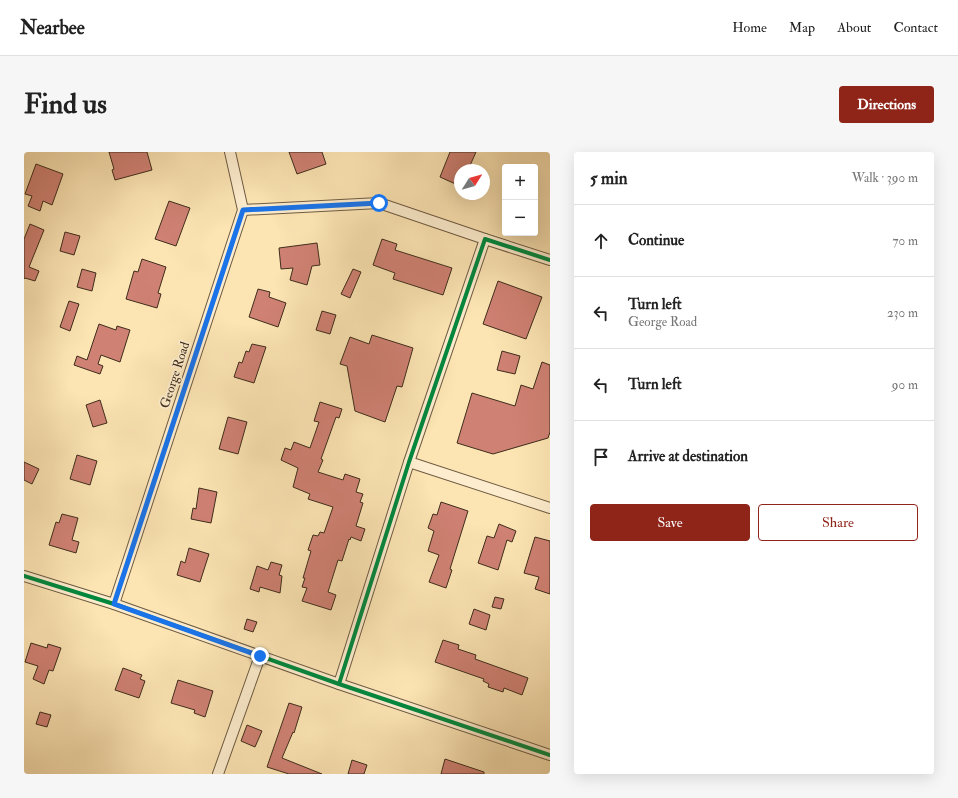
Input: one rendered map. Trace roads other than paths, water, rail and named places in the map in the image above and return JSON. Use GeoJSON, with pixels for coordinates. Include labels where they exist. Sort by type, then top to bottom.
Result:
{"type":"FeatureCollection","features":[{"type":"Feature","properties":{"kind":"street"},"geometry":{"type":"LineString","coordinates":[[230,152],[243,210],[379,203],[550,260]]}},
{"type":"Feature","properties":{"kind":"street","name":"George Road"},"geometry":{"type":"LineString","coordinates":[[114,604],[243,210]]}},
{"type":"Feature","properties":{"kind":"street"},"geometry":{"type":"LineString","coordinates":[[340,684],[409,462],[485,239]]}},
{"type":"Feature","properties":{"kind":"street"},"geometry":{"type":"LineString","coordinates":[[409,462],[550,508]]}},
{"type":"Feature","properties":{"kind":"street"},"geometry":{"type":"LineString","coordinates":[[24,576],[114,604],[340,684],[550,755]]}},
{"type":"Feature","properties":{"kind":"street"},"geometry":{"type":"LineString","coordinates":[[218,774],[260,656]]}}]}
